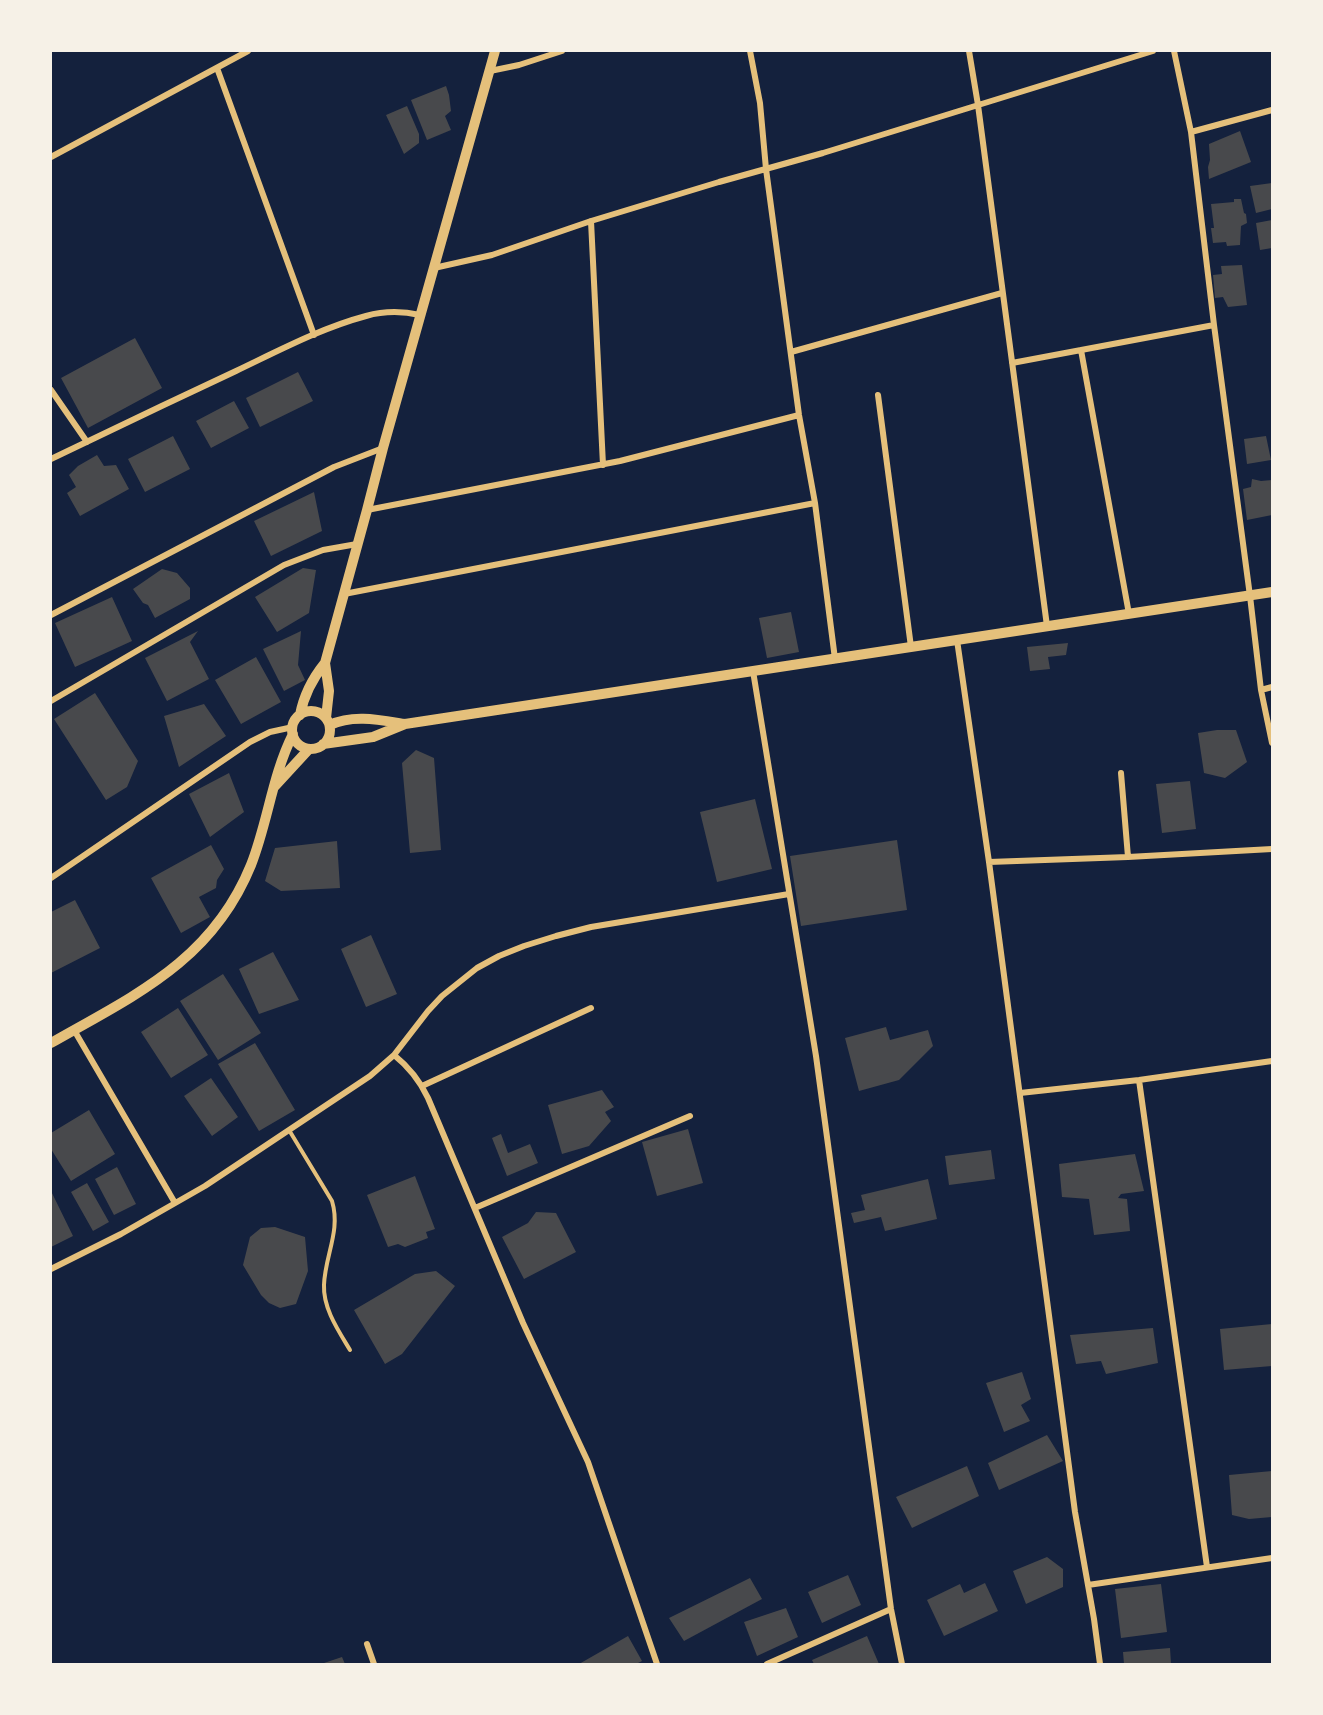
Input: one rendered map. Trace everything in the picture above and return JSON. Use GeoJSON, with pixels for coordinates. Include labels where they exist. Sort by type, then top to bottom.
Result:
{"type":"FeatureCollection","features":[{"type":"Feature","properties":{"kind":"street"},"geometry":{"type":"LineString","coordinates":[[51,157],[217,68],[238,53],[248,51]]}},
{"type":"Feature","properties":{"kind":"street"},"geometry":{"type":"LineString","coordinates":[[323,744],[330,732],[326,663],[383,448],[495,51]]}},
{"type":"Feature","properties":{"kind":"street"},"geometry":{"type":"LineString","coordinates":[[490,70],[519,65],[562,51]]}},
{"type":"Feature","properties":{"kind":"street"},"geometry":{"type":"LineString","coordinates":[[750,51],[760,103],[766,169],[799,415],[815,503],[835,658]]}},
{"type":"Feature","properties":{"kind":"street"},"geometry":{"type":"LineString","coordinates":[[969,51],[1047,626]]}},
{"type":"Feature","properties":{"kind":"street"},"geometry":{"type":"LineString","coordinates":[[434,268],[483,257],[591,221],[823,153],[1153,51]]}},
{"type":"Feature","properties":{"kind":"street"},"geometry":{"type":"LineString","coordinates":[[1174,51],[1191,132],[1261,690],[1272,743]]}},
{"type":"Feature","properties":{"kind":"street"},"geometry":{"type":"LineString","coordinates":[[217,68],[314,335]]}},
{"type":"Feature","properties":{"kind":"street"},"geometry":{"type":"LineString","coordinates":[[1191,132],[1272,110]]}},
{"type":"Feature","properties":{"kind":"street"},"geometry":{"type":"LineString","coordinates":[[591,221],[603,465]]}},
{"type":"Feature","properties":{"kind":"street"},"geometry":{"type":"LineString","coordinates":[[791,352],[1002,293]]}},
{"type":"Feature","properties":{"kind":"street"},"geometry":{"type":"LineString","coordinates":[[51,459],[343,323],[369,315],[396,312],[420,315]]}},
{"type":"Feature","properties":{"kind":"street"},"geometry":{"type":"LineString","coordinates":[[1012,363],[1214,325]]}},
{"type":"Feature","properties":{"kind":"street"},"geometry":{"type":"LineString","coordinates":[[1081,350],[1129,614]]}},
{"type":"Feature","properties":{"kind":"street"},"geometry":{"type":"LineString","coordinates":[[51,390],[87,442]]}},
{"type":"Feature","properties":{"kind":"street"},"geometry":{"type":"LineString","coordinates":[[878,394],[911,647]]}},
{"type":"Feature","properties":{"kind":"street"},"geometry":{"type":"LineString","coordinates":[[368,510],[603,465],[799,415]]}},
{"type":"Feature","properties":{"kind":"street"},"geometry":{"type":"LineString","coordinates":[[51,615],[334,467],[383,448]]}},
{"type":"Feature","properties":{"kind":"street"},"geometry":{"type":"LineString","coordinates":[[344,594],[815,503]]}},
{"type":"Feature","properties":{"kind":"street"},"geometry":{"type":"LineString","coordinates":[[51,700],[284,565],[323,550],[357,544]]}},
{"type":"Feature","properties":{"kind":"street"},"geometry":{"type":"LineString","coordinates":[[273,787],[309,749],[323,744],[373,736],[405,724],[1272,592]]}},
{"type":"Feature","properties":{"kind":"street"},"geometry":{"type":"LineString","coordinates":[[957,640],[989,862],[1074,1504],[1100,1664]]}},
{"type":"Feature","properties":{"kind":"street"},"geometry":{"type":"LineString","coordinates":[[300,715],[302,703],[311,682],[326,663]]}},
{"type":"Feature","properties":{"kind":"street"},"geometry":{"type":"LineString","coordinates":[[753,671],[816,1056],[891,1609],[902,1664]]}},
{"type":"Feature","properties":{"kind":"street"},"geometry":{"type":"LineString","coordinates":[[1261,690],[1272,687]]}},
{"type":"Feature","properties":{"kind":"street"},"geometry":{"type":"LineString","coordinates":[[51,1043],[129,1000],[167,974],[200,945],[216,926],[251,865],[265,824],[281,760],[295,720],[300,715],[306,711],[314,711],[321,713],[328,721],[364,719],[405,724]]}},
{"type":"Feature","properties":{"kind":"street"},"geometry":{"type":"LineString","coordinates":[[293,731],[296,741],[309,749]]}},
{"type":"Feature","properties":{"kind":"street"},"geometry":{"type":"LineString","coordinates":[[51,878],[250,742],[270,732],[293,731]]}},
{"type":"Feature","properties":{"kind":"street"},"geometry":{"type":"LineString","coordinates":[[1120,773],[1128,857]]}},
{"type":"Feature","properties":{"kind":"street"},"geometry":{"type":"LineString","coordinates":[[989,862],[1272,849]]}},
{"type":"Feature","properties":{"kind":"street"},"geometry":{"type":"LineString","coordinates":[[51,1269],[121,1234],[233,1168],[370,1076],[394,1055],[428,1011],[459,981],[499,956],[524,946],[591,927],[789,894]]}},
{"type":"Feature","properties":{"kind":"street"},"geometry":{"type":"LineString","coordinates":[[422,1086],[591,1008]]}},
{"type":"Feature","properties":{"kind":"street"},"geometry":{"type":"LineString","coordinates":[[74,1030],[175,1203]]}},
{"type":"Feature","properties":{"kind":"street"},"geometry":{"type":"LineString","coordinates":[[394,1055],[409,1068],[422,1086],[435,1112],[539,1358],[588,1462],[657,1664]]}},
{"type":"Feature","properties":{"kind":"street"},"geometry":{"type":"LineString","coordinates":[[1020,1093],[1139,1080],[1272,1061]]}},
{"type":"Feature","properties":{"kind":"street"},"geometry":{"type":"LineString","coordinates":[[1139,1080],[1207,1567]]}},
{"type":"Feature","properties":{"kind":"street"},"geometry":{"type":"LineString","coordinates":[[475,1208],[690,1116]]}},
{"type":"Feature","properties":{"kind":"street"},"geometry":{"type":"LineString","coordinates":[[1088,1585],[1272,1558]]}},
{"type":"Feature","properties":{"kind":"street"},"geometry":{"type":"LineString","coordinates":[[767,1664],[891,1609]]}},
{"type":"Feature","properties":{"kind":"street"},"geometry":{"type":"LineString","coordinates":[[367,1644],[374,1664]]}},
{"type":"Feature","properties":{"kind":"lane"},"geometry":{"type":"LineString","coordinates":[[290,1130],[332,1201],[336,1221],[325,1272],[324,1297],[333,1321],[350,1350]]}},
{"type":"Feature","properties":{"kind":"building"},"geometry":{"type":"Polygon","coordinates":[[[446,86],[451,111],[445,116],[451,130],[427,140],[411,100],[446,86]]]}},
{"type":"Feature","properties":{"kind":"building"},"geometry":{"type":"Polygon","coordinates":[[[407,106],[419,134],[419,143],[404,154],[386,115],[407,106]]]}},
{"type":"Feature","properties":{"kind":"building"},"geometry":{"type":"Polygon","coordinates":[[[1240,131],[1251,162],[1209,179],[1209,144],[1240,131]]]}},
{"type":"Feature","properties":{"kind":"building"},"geometry":{"type":"Polygon","coordinates":[[[1272,183],[1272,209],[1256,213],[1250,186],[1272,183]]]}},
{"type":"Feature","properties":{"kind":"building"},"geometry":{"type":"Polygon","coordinates":[[[1234,199],[1241,199],[1246,214],[1247,223],[1241,226],[1240,245],[1227,246],[1226,242],[1213,243],[1211,204],[1234,202],[1234,199]]]}},
{"type":"Feature","properties":{"kind":"building"},"geometry":{"type":"Polygon","coordinates":[[[1272,220],[1272,248],[1260,250],[1256,223],[1272,220]]]}},
{"type":"Feature","properties":{"kind":"building"},"geometry":{"type":"Polygon","coordinates":[[[1242,265],[1247,305],[1228,307],[1223,297],[1215,298],[1213,275],[1222,274],[1221,266],[1242,265]]]}},
{"type":"Feature","properties":{"kind":"building"},"geometry":{"type":"Polygon","coordinates":[[[135,338],[162,388],[88,428],[61,378],[135,338]]]}},
{"type":"Feature","properties":{"kind":"building"},"geometry":{"type":"Polygon","coordinates":[[[298,372],[313,401],[260,427],[246,398],[298,372]]]}},
{"type":"Feature","properties":{"kind":"building"},"geometry":{"type":"Polygon","coordinates":[[[234,401],[249,428],[211,448],[196,421],[234,401]]]}},
{"type":"Feature","properties":{"kind":"building"},"geometry":{"type":"Polygon","coordinates":[[[173,436],[190,469],[145,492],[128,459],[173,436]]]}},
{"type":"Feature","properties":{"kind":"building"},"geometry":{"type":"Polygon","coordinates":[[[1266,436],[1271,460],[1247,464],[1244,439],[1266,436]]]}},
{"type":"Feature","properties":{"kind":"building"},"geometry":{"type":"Polygon","coordinates":[[[97,455],[104,466],[116,465],[129,489],[80,516],[67,493],[76,487],[69,475],[78,466],[97,455]]]}},
{"type":"Feature","properties":{"kind":"building"},"geometry":{"type":"Polygon","coordinates":[[[1252,479],[1272,480],[1272,515],[1247,520],[1243,489],[1251,487],[1252,479]]]}},
{"type":"Feature","properties":{"kind":"building"},"geometry":{"type":"Polygon","coordinates":[[[314,492],[322,531],[271,556],[254,521],[314,492]]]}},
{"type":"Feature","properties":{"kind":"building"},"geometry":{"type":"Polygon","coordinates":[[[303,568],[316,570],[309,613],[277,632],[255,597],[303,568]]]}},
{"type":"Feature","properties":{"kind":"building"},"geometry":{"type":"Polygon","coordinates":[[[162,569],[177,573],[190,588],[190,599],[155,618],[148,605],[143,603],[133,589],[162,569]]]}},
{"type":"Feature","properties":{"kind":"building"},"geometry":{"type":"Polygon","coordinates":[[[112,597],[132,641],[75,667],[55,623],[112,597]]]}},
{"type":"Feature","properties":{"kind":"building"},"geometry":{"type":"Polygon","coordinates":[[[791,612],[799,652],[767,658],[759,618],[791,612]]]}},
{"type":"Feature","properties":{"kind":"building"},"geometry":{"type":"Polygon","coordinates":[[[198,631],[190,642],[209,679],[167,701],[145,658],[198,631]]]}},
{"type":"Feature","properties":{"kind":"building"},"geometry":{"type":"Polygon","coordinates":[[[301,631],[298,665],[305,680],[284,691],[263,649],[301,631]]]}},
{"type":"Feature","properties":{"kind":"building"},"geometry":{"type":"Polygon","coordinates":[[[1068,643],[1066,655],[1048,657],[1050,669],[1030,671],[1027,647],[1068,643]]]}},
{"type":"Feature","properties":{"kind":"building"},"geometry":{"type":"Polygon","coordinates":[[[256,657],[281,702],[241,724],[215,680],[256,657]]]}},
{"type":"Feature","properties":{"kind":"building"},"geometry":{"type":"Polygon","coordinates":[[[95,693],[138,761],[127,787],[106,800],[54,719],[95,693]]]}},
{"type":"Feature","properties":{"kind":"building"},"geometry":{"type":"Polygon","coordinates":[[[204,704],[226,736],[179,767],[164,716],[204,704]]]}},
{"type":"Feature","properties":{"kind":"building"},"geometry":{"type":"Polygon","coordinates":[[[1236,730],[1247,762],[1225,778],[1204,773],[1198,733],[1236,730]]]}},
{"type":"Feature","properties":{"kind":"building"},"geometry":{"type":"Polygon","coordinates":[[[416,750],[434,758],[441,850],[410,853],[402,763],[416,750]]]}},
{"type":"Feature","properties":{"kind":"building"},"geometry":{"type":"Polygon","coordinates":[[[229,773],[244,812],[210,837],[189,794],[229,773]]]}},
{"type":"Feature","properties":{"kind":"building"},"geometry":{"type":"Polygon","coordinates":[[[1190,781],[1196,829],[1162,833],[1156,784],[1190,781]]]}},
{"type":"Feature","properties":{"kind":"building"},"geometry":{"type":"Polygon","coordinates":[[[755,799],[772,869],[717,882],[700,812],[755,799]]]}},
{"type":"Feature","properties":{"kind":"building"},"geometry":{"type":"Polygon","coordinates":[[[897,840],[907,910],[801,926],[790,856],[897,840]]]}},
{"type":"Feature","properties":{"kind":"building"},"geometry":{"type":"Polygon","coordinates":[[[337,841],[340,888],[281,891],[265,881],[275,848],[337,841]]]}},
{"type":"Feature","properties":{"kind":"building"},"geometry":{"type":"Polygon","coordinates":[[[211,845],[224,869],[217,880],[216,888],[199,897],[210,917],[181,933],[151,878],[211,845]]]}},
{"type":"Feature","properties":{"kind":"building"},"geometry":{"type":"Polygon","coordinates":[[[75,900],[100,948],[51,973],[51,912],[75,900]]]}},
{"type":"Feature","properties":{"kind":"building"},"geometry":{"type":"Polygon","coordinates":[[[371,935],[397,994],[366,1007],[341,949],[371,935]]]}},
{"type":"Feature","properties":{"kind":"building"},"geometry":{"type":"Polygon","coordinates":[[[273,952],[299,1000],[259,1014],[239,969],[273,952]]]}},
{"type":"Feature","properties":{"kind":"building"},"geometry":{"type":"Polygon","coordinates":[[[223,974],[261,1033],[218,1060],[180,1001],[223,974]]]}},
{"type":"Feature","properties":{"kind":"building"},"geometry":{"type":"Polygon","coordinates":[[[178,1008],[208,1055],[171,1078],[141,1032],[178,1008]]]}},
{"type":"Feature","properties":{"kind":"building"},"geometry":{"type":"Polygon","coordinates":[[[886,1027],[890,1040],[928,1030],[933,1046],[899,1080],[859,1091],[845,1038],[886,1027]]]}},
{"type":"Feature","properties":{"kind":"building"},"geometry":{"type":"Polygon","coordinates":[[[255,1043],[295,1110],[259,1131],[218,1064],[255,1043]]]}},
{"type":"Feature","properties":{"kind":"building"},"geometry":{"type":"Polygon","coordinates":[[[211,1078],[238,1117],[212,1136],[184,1096],[211,1078]]]}},
{"type":"Feature","properties":{"kind":"building"},"geometry":{"type":"Polygon","coordinates":[[[602,1090],[614,1107],[605,1112],[611,1121],[589,1146],[562,1154],[548,1105],[602,1090]]]}},
{"type":"Feature","properties":{"kind":"building"},"geometry":{"type":"Polygon","coordinates":[[[89,1110],[115,1154],[71,1181],[51,1149],[51,1133],[89,1110]]]}},
{"type":"Feature","properties":{"kind":"building"},"geometry":{"type":"Polygon","coordinates":[[[688,1129],[703,1183],[657,1196],[642,1142],[688,1129]]]}},
{"type":"Feature","properties":{"kind":"building"},"geometry":{"type":"Polygon","coordinates":[[[501,1134],[508,1153],[530,1144],[538,1163],[507,1176],[492,1138],[501,1134]]]}},
{"type":"Feature","properties":{"kind":"building"},"geometry":{"type":"Polygon","coordinates":[[[991,1150],[995,1179],[949,1185],[945,1156],[991,1150]]]}},
{"type":"Feature","properties":{"kind":"building"},"geometry":{"type":"Polygon","coordinates":[[[1135,1154],[1144,1191],[1121,1194],[1118,1198],[1127,1199],[1130,1231],[1094,1235],[1089,1199],[1062,1197],[1059,1164],[1135,1154]]]}},
{"type":"Feature","properties":{"kind":"building"},"geometry":{"type":"Polygon","coordinates":[[[117,1167],[136,1204],[114,1215],[95,1179],[117,1167]]]}},
{"type":"Feature","properties":{"kind":"building"},"geometry":{"type":"Polygon","coordinates":[[[415,1176],[435,1229],[426,1232],[428,1238],[405,1247],[398,1244],[388,1247],[367,1195],[415,1176]]]}},
{"type":"Feature","properties":{"kind":"building"},"geometry":{"type":"Polygon","coordinates":[[[928,1179],[937,1219],[885,1231],[881,1217],[854,1223],[851,1213],[865,1210],[861,1195],[928,1179]]]}},
{"type":"Feature","properties":{"kind":"building"},"geometry":{"type":"Polygon","coordinates":[[[87,1183],[109,1222],[93,1231],[71,1192],[87,1183]]]}},
{"type":"Feature","properties":{"kind":"building"},"geometry":{"type":"Polygon","coordinates":[[[51,1191],[73,1236],[51,1247],[51,1191]]]}},
{"type":"Feature","properties":{"kind":"building"},"geometry":{"type":"Polygon","coordinates":[[[536,1212],[556,1213],[576,1252],[524,1279],[502,1237],[528,1223],[536,1212]]]}},
{"type":"Feature","properties":{"kind":"building"},"geometry":{"type":"Polygon","coordinates":[[[275,1227],[305,1237],[308,1271],[296,1304],[280,1308],[269,1303],[261,1295],[243,1265],[250,1237],[261,1228],[275,1227]]]}},
{"type":"Feature","properties":{"kind":"building"},"geometry":{"type":"Polygon","coordinates":[[[436,1271],[455,1286],[402,1354],[385,1364],[354,1310],[415,1274],[436,1271]]]}},
{"type":"Feature","properties":{"kind":"building"},"geometry":{"type":"Polygon","coordinates":[[[1272,1324],[1272,1366],[1224,1370],[1220,1329],[1272,1324]]]}},
{"type":"Feature","properties":{"kind":"building"},"geometry":{"type":"Polygon","coordinates":[[[1153,1328],[1158,1363],[1106,1374],[1101,1361],[1076,1364],[1070,1335],[1153,1328]]]}},
{"type":"Feature","properties":{"kind":"building"},"geometry":{"type":"Polygon","coordinates":[[[1022,1372],[1031,1399],[1021,1405],[1030,1421],[1004,1432],[986,1383],[1022,1372]]]}},
{"type":"Feature","properties":{"kind":"building"},"geometry":{"type":"Polygon","coordinates":[[[1047,1435],[1063,1461],[999,1490],[988,1463],[1047,1435]]]}},
{"type":"Feature","properties":{"kind":"building"},"geometry":{"type":"Polygon","coordinates":[[[967,1466],[979,1496],[912,1528],[896,1497],[967,1466]]]}},
{"type":"Feature","properties":{"kind":"building"},"geometry":{"type":"Polygon","coordinates":[[[1272,1471],[1272,1517],[1249,1519],[1232,1515],[1229,1475],[1272,1471]]]}},
{"type":"Feature","properties":{"kind":"building"},"geometry":{"type":"Polygon","coordinates":[[[1047,1557],[1063,1569],[1063,1587],[1026,1604],[1013,1571],[1047,1557]]]}},
{"type":"Feature","properties":{"kind":"building"},"geometry":{"type":"Polygon","coordinates":[[[848,1575],[861,1605],[822,1623],[808,1592],[848,1575]]]}},
{"type":"Feature","properties":{"kind":"building"},"geometry":{"type":"Polygon","coordinates":[[[750,1578],[762,1599],[684,1641],[669,1618],[750,1578]]]}},
{"type":"Feature","properties":{"kind":"building"},"geometry":{"type":"Polygon","coordinates":[[[985,1583],[998,1611],[944,1636],[927,1600],[960,1584],[964,1593],[985,1583]]]}},
{"type":"Feature","properties":{"kind":"building"},"geometry":{"type":"Polygon","coordinates":[[[1161,1584],[1167,1632],[1121,1638],[1115,1589],[1161,1584]]]}},
{"type":"Feature","properties":{"kind":"building"},"geometry":{"type":"Polygon","coordinates":[[[786,1608],[798,1637],[757,1656],[744,1622],[786,1608]]]}},
{"type":"Feature","properties":{"kind":"building"},"geometry":{"type":"Polygon","coordinates":[[[628,1636],[642,1661],[636,1664],[579,1664],[628,1636]]]}},
{"type":"Feature","properties":{"kind":"building"},"geometry":{"type":"Polygon","coordinates":[[[867,1636],[879,1664],[814,1664],[812,1660],[867,1636]]]}},
{"type":"Feature","properties":{"kind":"building"},"geometry":{"type":"Polygon","coordinates":[[[1170,1648],[1171,1664],[1124,1664],[1123,1652],[1170,1648]]]}},
{"type":"Feature","properties":{"kind":"building"},"geometry":{"type":"Polygon","coordinates":[[[342,1657],[345,1664],[321,1664],[342,1657]]]}}]}
